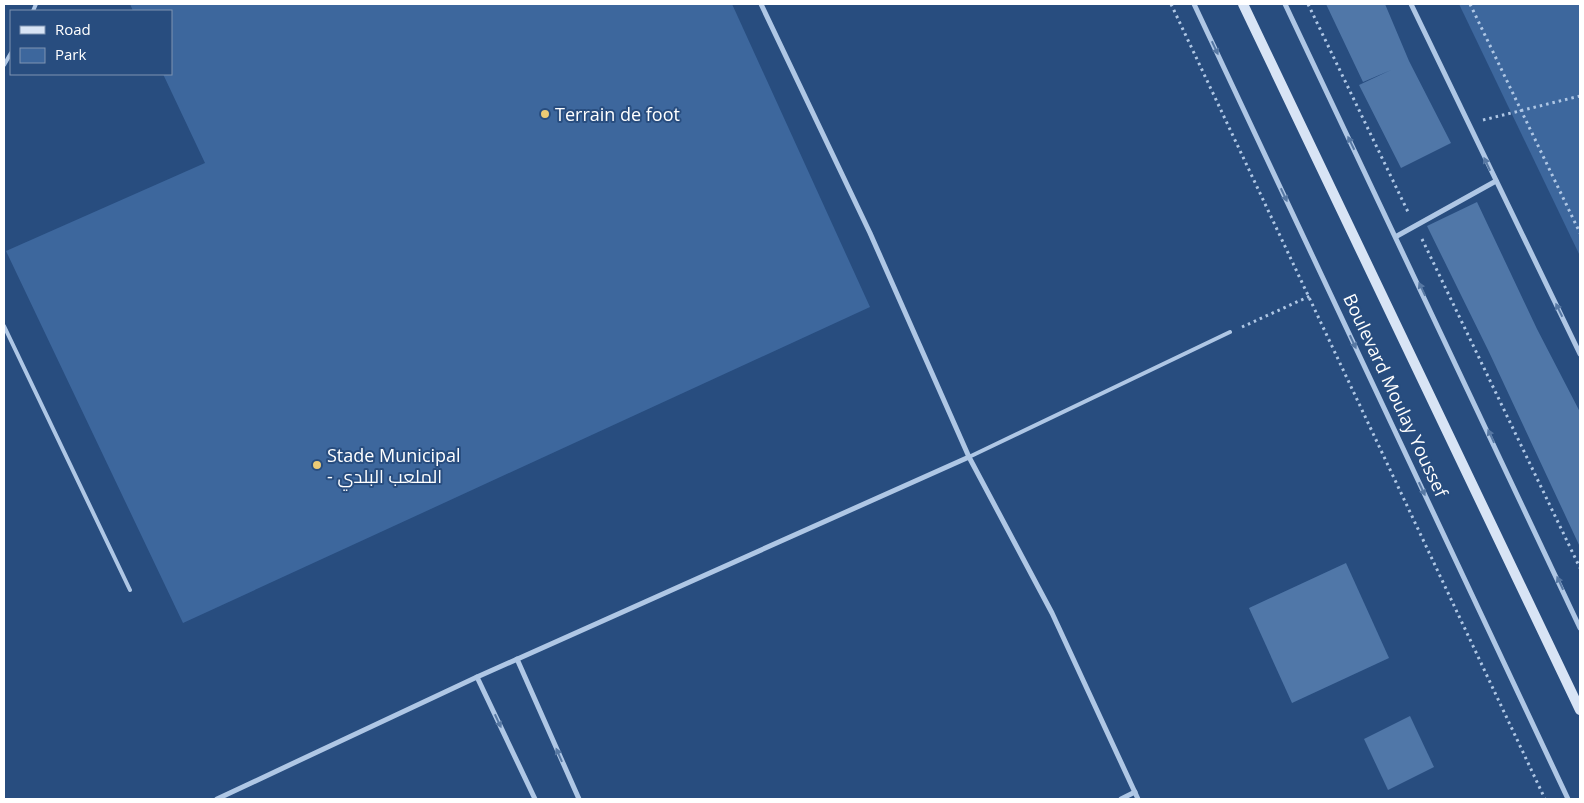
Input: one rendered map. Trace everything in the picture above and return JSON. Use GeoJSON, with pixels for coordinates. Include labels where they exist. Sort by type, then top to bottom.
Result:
{"type":"FeatureCollection","features":[{"type":"Feature","properties":{"kind":"main road","name":"Boulevard Moulay Youssef"},"geometry":{"type":"LineString","coordinates":[[1243,4],[1580,710]]}},
{"type":"Feature","properties":{"kind":"street"},"geometry":{"type":"LineString","coordinates":[[761,4],[870,233],[969,457],[1052,612],[1138,799]]}},
{"type":"Feature","properties":{"kind":"street","name":"Boulevard Moulay Youssef"},"geometry":{"type":"LineString","coordinates":[[1194,4],[1568,799]]}},
{"type":"Feature","properties":{"kind":"street"},"geometry":{"type":"LineString","coordinates":[[1285,4],[1580,628]]}},
{"type":"Feature","properties":{"kind":"street"},"geometry":{"type":"LineString","coordinates":[[1411,4],[1580,354]]}},
{"type":"Feature","properties":{"kind":"street"},"geometry":{"type":"LineString","coordinates":[[1396,236],[1496,181]]}},
{"type":"Feature","properties":{"kind":"street"},"geometry":{"type":"LineString","coordinates":[[217,799],[478,677],[969,457]]}},
{"type":"Feature","properties":{"kind":"street"},"geometry":{"type":"LineString","coordinates":[[517,660],[579,799]]}},
{"type":"Feature","properties":{"kind":"street"},"geometry":{"type":"LineString","coordinates":[[478,677],[535,799]]}},
{"type":"Feature","properties":{"kind":"street"},"geometry":{"type":"LineString","coordinates":[[1120,799],[1135,792]]}},
{"type":"Feature","properties":{"kind":"lane"},"geometry":{"type":"LineString","coordinates":[[4,326],[130,590]]}},
{"type":"Feature","properties":{"kind":"lane"},"geometry":{"type":"LineString","coordinates":[[969,457],[1230,332]]}},
{"type":"Feature","properties":{"kind":"path"},"geometry":{"type":"LineString","coordinates":[[1171,4],[1545,799]]}},
{"type":"Feature","properties":{"kind":"path"},"geometry":{"type":"LineString","coordinates":[[1308,4],[1580,568]]}},
{"type":"Feature","properties":{"kind":"path"},"geometry":{"type":"LineString","coordinates":[[1470,4],[1580,233]]}},
{"type":"Feature","properties":{"kind":"path"},"geometry":{"type":"LineString","coordinates":[[1468,123],[1580,96]]}},
{"type":"Feature","properties":{"kind":"path"},"geometry":{"type":"LineString","coordinates":[[1230,332],[1310,296]]}},
{"type":"Feature","properties":{"kind":"green space","name":"Stade Municipal - الملعب البلدي"},"geometry":{"type":"Polygon","coordinates":[[[130,4],[732,4],[870,307],[183,623],[6,251],[205,163],[163,75],[172,75],[172,10],[133,10],[130,4]]]}},
{"type":"Feature","properties":{"kind":"green space"},"geometry":{"type":"Polygon","coordinates":[[[1459,4],[1580,4],[1580,256],[1459,4]]]}},
{"type":"Feature","properties":{"kind":"building"},"geometry":{"type":"Polygon","coordinates":[[[1326,4],[1385,4],[1409,61],[1451,143],[1401,168],[1359,85],[1391,70],[1363,82],[1326,4]]]}},
{"type":"Feature","properties":{"kind":"building"},"geometry":{"type":"Polygon","coordinates":[[[1477,202],[1537,329],[1580,412],[1580,547],[1489,352],[1427,226],[1477,202]]]}},
{"type":"Feature","properties":{"kind":"building"},"geometry":{"type":"Polygon","coordinates":[[[1346,563],[1389,658],[1292,703],[1249,608],[1346,563]]]}},
{"type":"Feature","properties":{"kind":"building"},"geometry":{"type":"Polygon","coordinates":[[[1410,716],[1434,767],[1388,790],[1364,739],[1410,716]]]}},
{"type":"Feature","properties":{"kind":"place","name":"Terrain de foot"},"geometry":{"type":"Point","coordinates":[545,114]}},
{"type":"Feature","properties":{"kind":"place","name":"Stade Municipal - الملعب البلدي"},"geometry":{"type":"Point","coordinates":[317,465]}}]}
